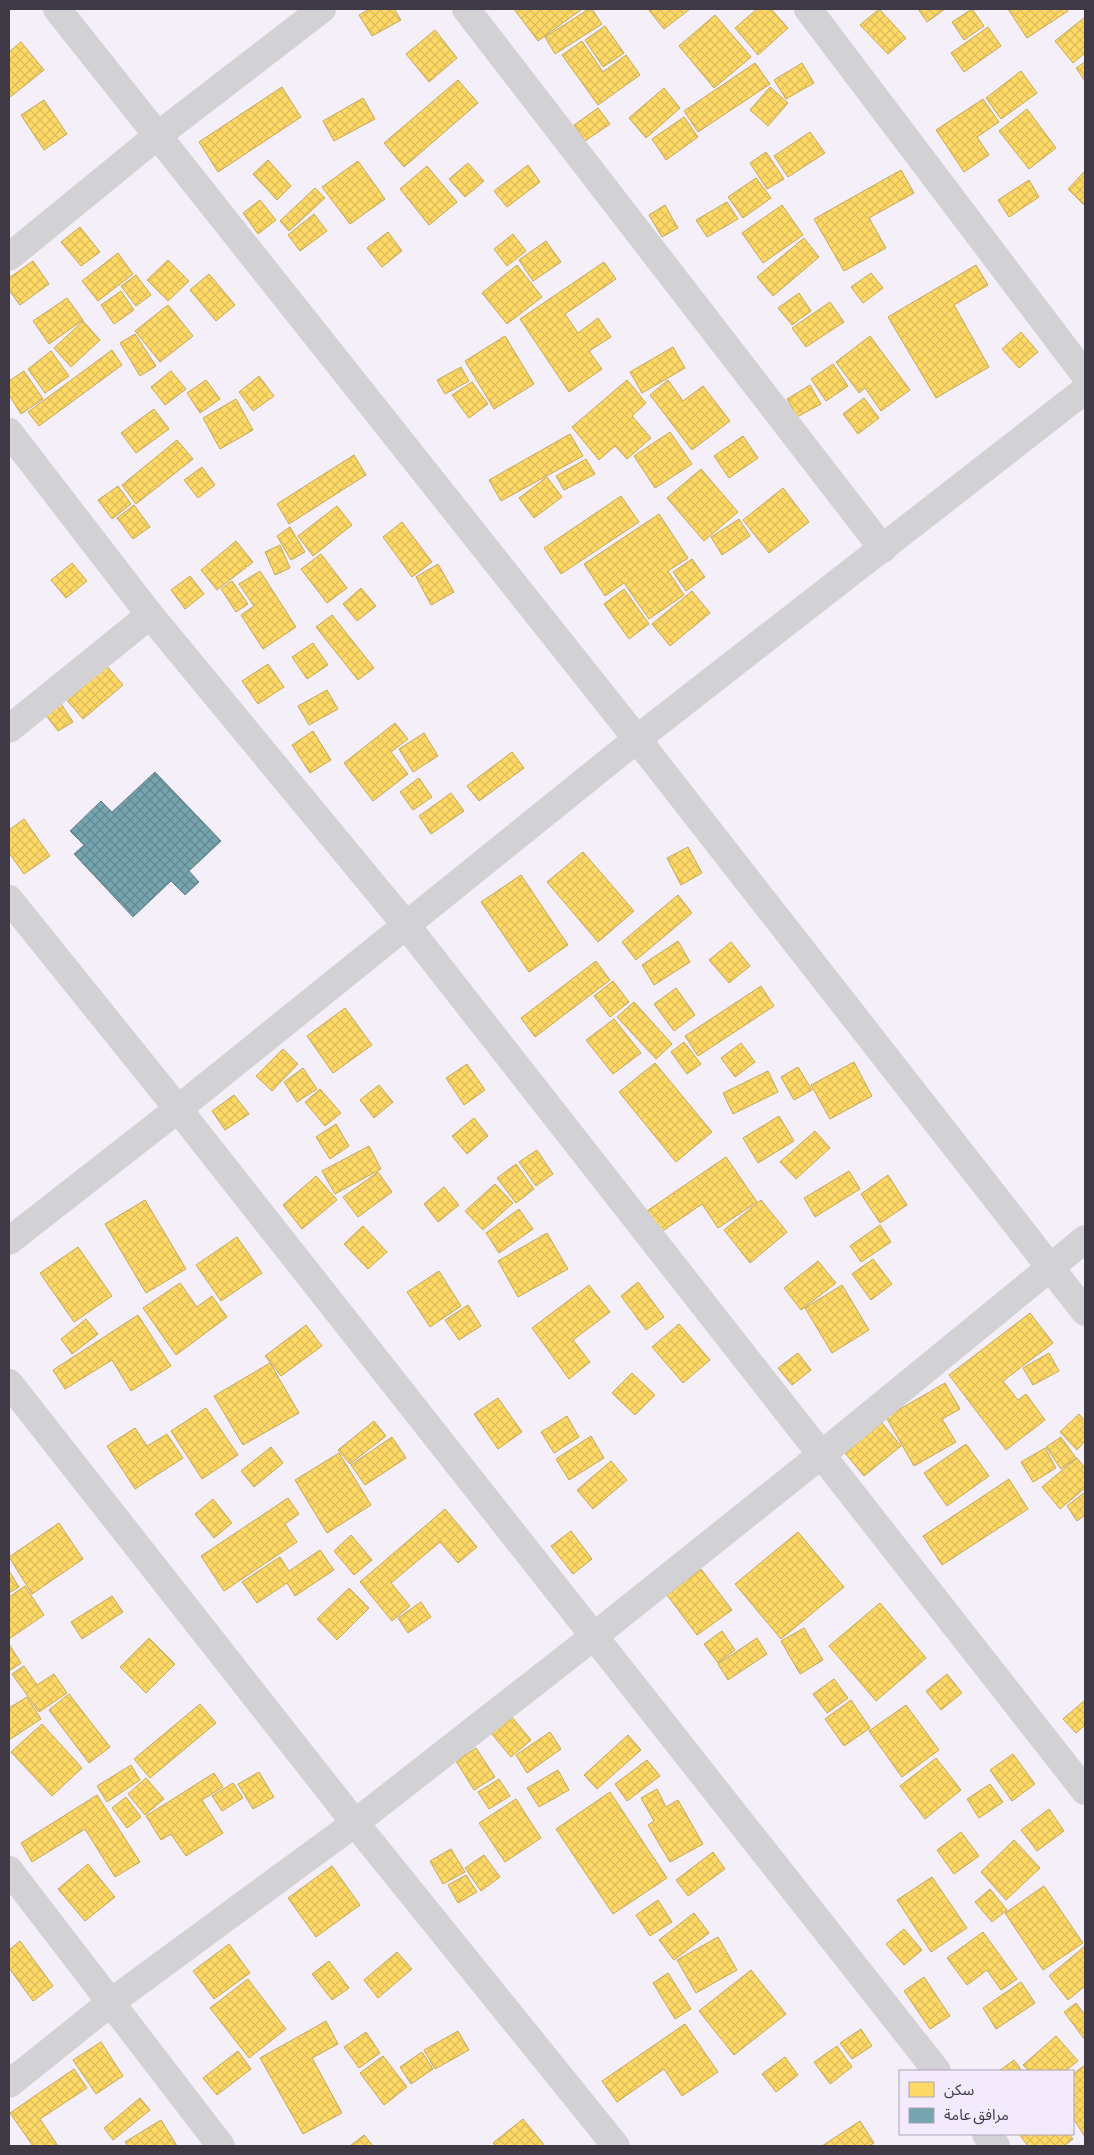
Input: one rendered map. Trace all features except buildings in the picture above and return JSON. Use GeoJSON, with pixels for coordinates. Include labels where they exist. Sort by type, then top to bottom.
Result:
{"type":"FeatureCollection","features":[{"type":"Feature","properties":{"kind":"street"},"geometry":{"type":"LineString","coordinates":[[57,9],[637,739],[1085,1312]]}},
{"type":"Feature","properties":{"kind":"street"},"geometry":{"type":"LineString","coordinates":[[9,257],[157,136],[322,9]]}},
{"type":"Feature","properties":{"kind":"street"},"geometry":{"type":"LineString","coordinates":[[466,9],[883,548]]}},
{"type":"Feature","properties":{"kind":"street"},"geometry":{"type":"LineString","coordinates":[[808,9],[1085,375]]}},
{"type":"Feature","properties":{"kind":"street"},"geometry":{"type":"LineString","coordinates":[[9,1241],[178,1109],[637,739],[1085,390]]}},
{"type":"Feature","properties":{"kind":"street"},"geometry":{"type":"LineString","coordinates":[[9,432],[150,616],[406,925],[1085,1791]]}},
{"type":"Feature","properties":{"kind":"street"},"geometry":{"type":"LineString","coordinates":[[9,729],[150,616]]}},
{"type":"Feature","properties":{"kind":"street"},"geometry":{"type":"LineString","coordinates":[[9,898],[178,1109],[936,2070]]}},
{"type":"Feature","properties":{"kind":"street"},"geometry":{"type":"LineString","coordinates":[[9,2084],[110,2003],[355,1823],[593,1637],[821,1455],[1085,1240]]}},
{"type":"Feature","properties":{"kind":"street"},"geometry":{"type":"LineString","coordinates":[[9,1383],[355,1823],[616,2146]]}},
{"type":"Feature","properties":{"kind":"street"},"geometry":{"type":"LineString","coordinates":[[9,1870],[220,2146]]}},
{"type":"Feature","properties":{"kind":"street"},"geometry":{"type":"LineString","coordinates":[[987,2135],[996,2146]]}}]}
